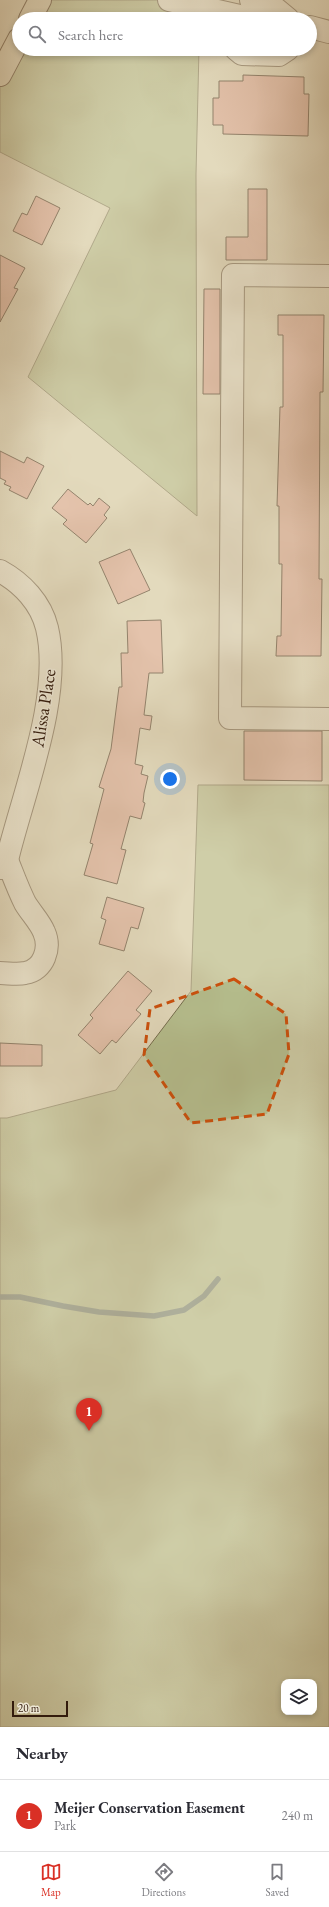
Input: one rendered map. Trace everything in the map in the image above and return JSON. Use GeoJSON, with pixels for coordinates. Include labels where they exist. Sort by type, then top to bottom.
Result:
{"type":"FeatureCollection","features":[{"type":"Feature","properties":{"kind":"main road"},"geometry":{"type":"LineString","coordinates":[[34,12],[40,0]]}},
{"type":"Feature","properties":{"kind":"main road"},"geometry":{"type":"LineString","coordinates":[[0,75],[12,52]]}},
{"type":"Feature","properties":{"kind":"street"},"geometry":{"type":"LineString","coordinates":[[169,0],[215,12]]}},
{"type":"Feature","properties":{"kind":"street"},"geometry":{"type":"LineString","coordinates":[[251,0],[276,9],[280,12]]}},
{"type":"Feature","properties":{"kind":"street"},"geometry":{"type":"LineString","coordinates":[[317,29],[329,32]]}},
{"type":"Feature","properties":{"kind":"street"},"geometry":{"type":"LineString","coordinates":[[329,276],[233,275],[230,718],[329,718]]}},
{"type":"Feature","properties":{"kind":"street","name":"Alissa Place"},"geometry":{"type":"LineString","coordinates":[[0,571],[16,581],[27,591],[40,609],[47,627],[50,649],[47,702],[39,742],[4,864],[29,910],[44,930],[48,942],[46,954],[41,963],[32,970],[25,973],[0,973]]}},
{"type":"Feature","properties":{"kind":"highlighted area"},"geometry":{"type":"Polygon","coordinates":[[[234,979],[286,1014],[289,1054],[267,1114],[191,1123],[144,1055],[150,1009],[234,979]]]}},
{"type":"Feature","properties":{"kind":"green space"},"geometry":{"type":"Polygon","coordinates":[[[40,0],[200,0],[199,12],[34,12],[40,0]]]}},
{"type":"Feature","properties":{"kind":"green space"},"geometry":{"type":"Polygon","coordinates":[[[14,56],[199,56],[196,174],[197,516],[28,377],[110,208],[0,152],[0,75],[14,56]]]}},
{"type":"Feature","properties":{"kind":"green space"},"geometry":{"type":"Polygon","coordinates":[[[198,785],[329,785],[329,1727],[0,1727],[0,1118],[7,1118],[116,1090],[191,991],[198,785]]]}},
{"type":"Feature","properties":{"kind":"building"},"geometry":{"type":"Polygon","coordinates":[[[243,75],[304,77],[304,94],[309,94],[308,136],[223,134],[223,125],[213,125],[213,98],[219,98],[219,81],[243,81],[243,75]]]}},
{"type":"Feature","properties":{"kind":"building"},"geometry":{"type":"Polygon","coordinates":[[[248,189],[267,189],[267,260],[226,260],[226,237],[248,237],[248,189]]]}},
{"type":"Feature","properties":{"kind":"building"},"geometry":{"type":"Polygon","coordinates":[[[36,196],[60,208],[42,245],[13,231],[22,213],[27,215],[36,196]]]}},
{"type":"Feature","properties":{"kind":"building"},"geometry":{"type":"Polygon","coordinates":[[[0,255],[25,268],[14,288],[18,289],[0,322],[0,255]]]}},
{"type":"Feature","properties":{"kind":"building"},"geometry":{"type":"Polygon","coordinates":[[[204,289],[220,289],[220,394],[203,394],[204,289]]]}},
{"type":"Feature","properties":{"kind":"building"},"geometry":{"type":"Polygon","coordinates":[[[278,315],[324,315],[323,392],[320,392],[319,579],[322,579],[321,656],[276,656],[277,636],[281,636],[282,564],[279,564],[279,506],[277,506],[280,407],[283,407],[283,335],[278,335],[278,315]]]}},
{"type":"Feature","properties":{"kind":"building"},"geometry":{"type":"Polygon","coordinates":[[[0,451],[24,463],[27,457],[44,466],[27,499],[9,490],[11,487],[4,484],[6,481],[0,478],[0,451]]]}},
{"type":"Feature","properties":{"kind":"building"},"geometry":{"type":"Polygon","coordinates":[[[68,489],[88,505],[90,503],[93,506],[99,498],[110,507],[104,515],[107,518],[86,543],[63,524],[67,520],[52,508],[68,489]]]}},
{"type":"Feature","properties":{"kind":"building"},"geometry":{"type":"Polygon","coordinates":[[[130,549],[150,590],[118,604],[99,562],[130,549]]]}},
{"type":"Feature","properties":{"kind":"building"},"geometry":{"type":"Polygon","coordinates":[[[161,620],[163,673],[149,673],[144,715],[152,716],[150,730],[140,728],[135,764],[143,766],[141,774],[148,776],[143,802],[145,803],[141,819],[130,816],[121,849],[126,850],[117,884],[84,875],[93,844],[90,843],[104,789],[99,787],[111,749],[119,687],[122,687],[121,653],[128,653],[127,621],[161,620]]]}},
{"type":"Feature","properties":{"kind":"building"},"geometry":{"type":"Polygon","coordinates":[[[244,731],[322,731],[322,781],[244,780],[244,731]]]}},
{"type":"Feature","properties":{"kind":"building"},"geometry":{"type":"Polygon","coordinates":[[[107,897],[144,908],[138,929],[131,927],[124,951],[99,944],[106,920],[101,918],[107,897]]]}},
{"type":"Feature","properties":{"kind":"building"},"geometry":{"type":"Polygon","coordinates":[[[128,971],[152,991],[136,1010],[141,1014],[116,1043],[112,1040],[100,1054],[78,1035],[93,1018],[90,1015],[128,971]]]}},
{"type":"Feature","properties":{"kind":"building"},"geometry":{"type":"Polygon","coordinates":[[[0,1043],[42,1045],[42,1066],[0,1066],[0,1043]]]}},
{"type":"Feature","properties":{"kind":"waterway"},"geometry":{"type":"LineString","coordinates":[[0,1297],[20,1297],[99,1312],[154,1316],[184,1310],[204,1296],[218,1279]]}},
{"type":"Feature","properties":{"kind":"place","name":"Meijer Conservation Easement"},"geometry":{"type":"Point","coordinates":[89,1431]}}]}
